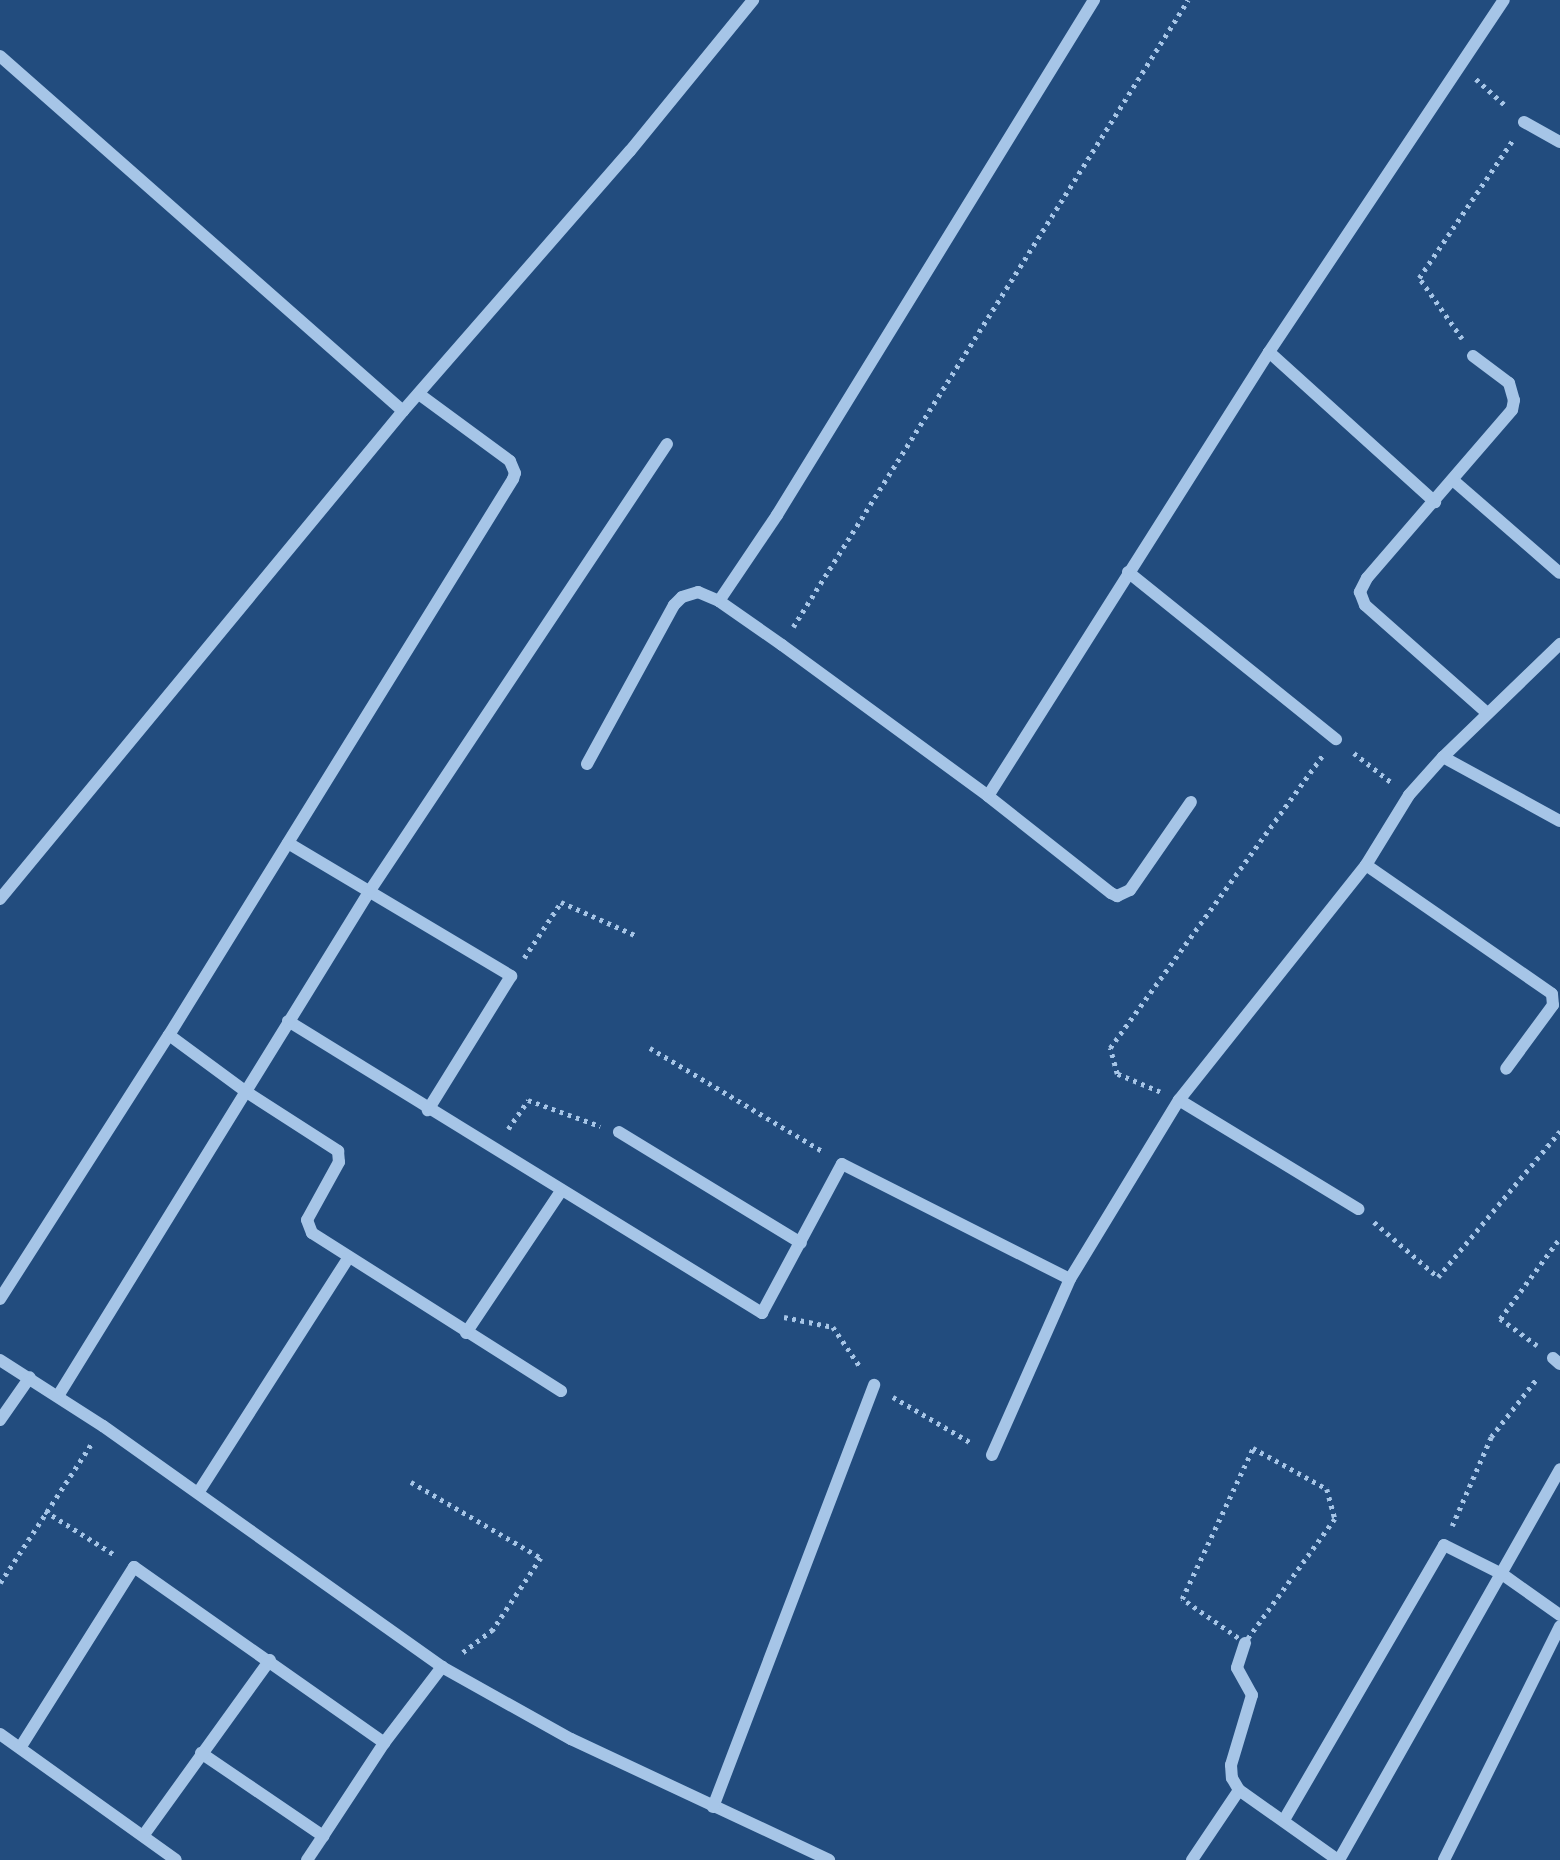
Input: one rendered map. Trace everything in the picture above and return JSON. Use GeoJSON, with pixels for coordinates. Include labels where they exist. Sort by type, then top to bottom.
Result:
{"type":"FeatureCollection","features":[{"type":"Feature","properties":{"kind":"street"},"geometry":{"type":"LineString","coordinates":[[0,899],[403,411],[420,395],[629,151],[753,0]]}},
{"type":"Feature","properties":{"kind":"street"},"geometry":{"type":"LineString","coordinates":[[719,601],[784,503],[1094,0]]}},
{"type":"Feature","properties":{"kind":"street"},"geometry":{"type":"LineString","coordinates":[[988,796],[1269,352],[1504,0]]}},
{"type":"Feature","properties":{"kind":"street"},"geometry":{"type":"LineString","coordinates":[[0,56],[403,411]]}},
{"type":"Feature","properties":{"kind":"street"},"geometry":{"type":"LineString","coordinates":[[1524,122],[1560,142]]}},
{"type":"Feature","properties":{"kind":"street"},"geometry":{"type":"LineString","coordinates":[[1269,352],[1435,502]]}},
{"type":"Feature","properties":{"kind":"street"},"geometry":{"type":"LineString","coordinates":[[1473,356],[1508,383],[1514,400],[1511,410],[1454,481],[1367,578],[1360,592],[1361,600],[1487,713]]}},
{"type":"Feature","properties":{"kind":"street"},"geometry":{"type":"LineString","coordinates":[[0,1299],[169,1035],[515,473],[510,461],[420,395]]}},
{"type":"Feature","properties":{"kind":"street"},"geometry":{"type":"LineString","coordinates":[[58,1396],[369,892],[667,443]]}},
{"type":"Feature","properties":{"kind":"street"},"geometry":{"type":"LineString","coordinates":[[1454,481],[1560,573]]}},
{"type":"Feature","properties":{"kind":"street"},"geometry":{"type":"LineString","coordinates":[[1128,572],[1336,739]]}},
{"type":"Feature","properties":{"kind":"street"},"geometry":{"type":"LineString","coordinates":[[587,764],[674,605],[681,597],[698,592],[719,601],[782,645],[988,796],[1117,896],[1130,890],[1191,802]]}},
{"type":"Feature","properties":{"kind":"street"},"geometry":{"type":"LineString","coordinates":[[992,1455],[1070,1279],[1179,1100],[1366,865],[1409,795],[1487,713],[1560,644]]}},
{"type":"Feature","properties":{"kind":"street"},"geometry":{"type":"LineString","coordinates":[[1443,757],[1560,821]]}},
{"type":"Feature","properties":{"kind":"street"},"geometry":{"type":"LineString","coordinates":[[288,843],[512,976],[428,1110]]}},
{"type":"Feature","properties":{"kind":"street"},"geometry":{"type":"LineString","coordinates":[[1366,865],[1552,994],[1553,1005],[1506,1069]]}},
{"type":"Feature","properties":{"kind":"street"},"geometry":{"type":"LineString","coordinates":[[288,1021],[428,1110],[762,1313],[842,1164],[1070,1279]]}},
{"type":"Feature","properties":{"kind":"street"},"geometry":{"type":"LineString","coordinates":[[169,1035],[245,1091],[338,1151],[339,1162],[310,1212],[307,1228],[466,1333],[561,1391]]}},
{"type":"Feature","properties":{"kind":"street"},"geometry":{"type":"LineString","coordinates":[[1179,1100],[1358,1209]]}},
{"type":"Feature","properties":{"kind":"street"},"geometry":{"type":"LineString","coordinates":[[619,1132],[801,1243]]}},
{"type":"Feature","properties":{"kind":"street"},"geometry":{"type":"LineString","coordinates":[[466,1333],[561,1191]]}},
{"type":"Feature","properties":{"kind":"street"},"geometry":{"type":"LineString","coordinates":[[198,1493],[349,1257]]}},
{"type":"Feature","properties":{"kind":"street"},"geometry":{"type":"LineString","coordinates":[[0,1360],[103,1426],[442,1667],[571,1740],[828,1860]]}},
{"type":"Feature","properties":{"kind":"street"},"geometry":{"type":"LineString","coordinates":[[0,1420],[30,1377]]}},
{"type":"Feature","properties":{"kind":"street"},"geometry":{"type":"LineString","coordinates":[[713,1807],[874,1385]]}},
{"type":"Feature","properties":{"kind":"street"},"geometry":{"type":"LineString","coordinates":[[1245,1643],[1237,1668],[1252,1695],[1231,1765],[1232,1778],[1239,1790],[1339,1860],[1560,1469]]}},
{"type":"Feature","properties":{"kind":"street"},"geometry":{"type":"LineString","coordinates":[[1284,1820],[1444,1545],[1502,1574],[1560,1615]]}},
{"type":"Feature","properties":{"kind":"street"},"geometry":{"type":"LineString","coordinates":[[20,1748],[134,1567],[384,1742]]}},
{"type":"Feature","properties":{"kind":"street"},"geometry":{"type":"LineString","coordinates":[[1444,1860],[1560,1626]]}},
{"type":"Feature","properties":{"kind":"street"},"geometry":{"type":"LineString","coordinates":[[143,1836],[270,1660]]}},
{"type":"Feature","properties":{"kind":"street"},"geometry":{"type":"LineString","coordinates":[[307,1860],[384,1742],[442,1667]]}},
{"type":"Feature","properties":{"kind":"street"},"geometry":{"type":"LineString","coordinates":[[0,1734],[176,1860]]}},
{"type":"Feature","properties":{"kind":"street"},"geometry":{"type":"LineString","coordinates":[[201,1753],[323,1836]]}},
{"type":"Feature","properties":{"kind":"street"},"geometry":{"type":"LineString","coordinates":[[1192,1860],[1239,1790]]}},
{"type":"Feature","properties":{"kind":"path"},"geometry":{"type":"LineString","coordinates":[[782,645],[1188,0]]}},
{"type":"Feature","properties":{"kind":"path"},"geometry":{"type":"LineString","coordinates":[[1460,65],[1524,122],[1419,278],[1473,356]]}},
{"type":"Feature","properties":{"kind":"path"},"geometry":{"type":"LineString","coordinates":[[1179,1100],[1117,1074],[1110,1048],[1336,739],[1409,795]]}},
{"type":"Feature","properties":{"kind":"path"},"geometry":{"type":"LineString","coordinates":[[512,976],[561,902],[637,936]]}},
{"type":"Feature","properties":{"kind":"path"},"geometry":{"type":"LineString","coordinates":[[650,1048],[842,1164]]}},
{"type":"Feature","properties":{"kind":"path"},"geometry":{"type":"LineString","coordinates":[[494,1149],[528,1100],[619,1132]]}},
{"type":"Feature","properties":{"kind":"path"},"geometry":{"type":"LineString","coordinates":[[1358,1209],[1438,1278],[1560,1131]]}},
{"type":"Feature","properties":{"kind":"path"},"geometry":{"type":"LineString","coordinates":[[1444,1545],[1491,1437],[1556,1361],[1500,1318],[1560,1238]]}},
{"type":"Feature","properties":{"kind":"path"},"geometry":{"type":"LineString","coordinates":[[762,1313],[833,1327],[874,1385],[992,1455]]}},
{"type":"Feature","properties":{"kind":"path"},"geometry":{"type":"LineString","coordinates":[[0,1583],[103,1426]]}},
{"type":"Feature","properties":{"kind":"path"},"geometry":{"type":"LineString","coordinates":[[1253,1448],[1327,1489],[1335,1519],[1245,1643],[1182,1599],[1253,1448]]}},
{"type":"Feature","properties":{"kind":"path"},"geometry":{"type":"LineString","coordinates":[[411,1482],[541,1558],[493,1630],[442,1667]]}},
{"type":"Feature","properties":{"kind":"path"},"geometry":{"type":"LineString","coordinates":[[45,1511],[134,1567]]}}]}
